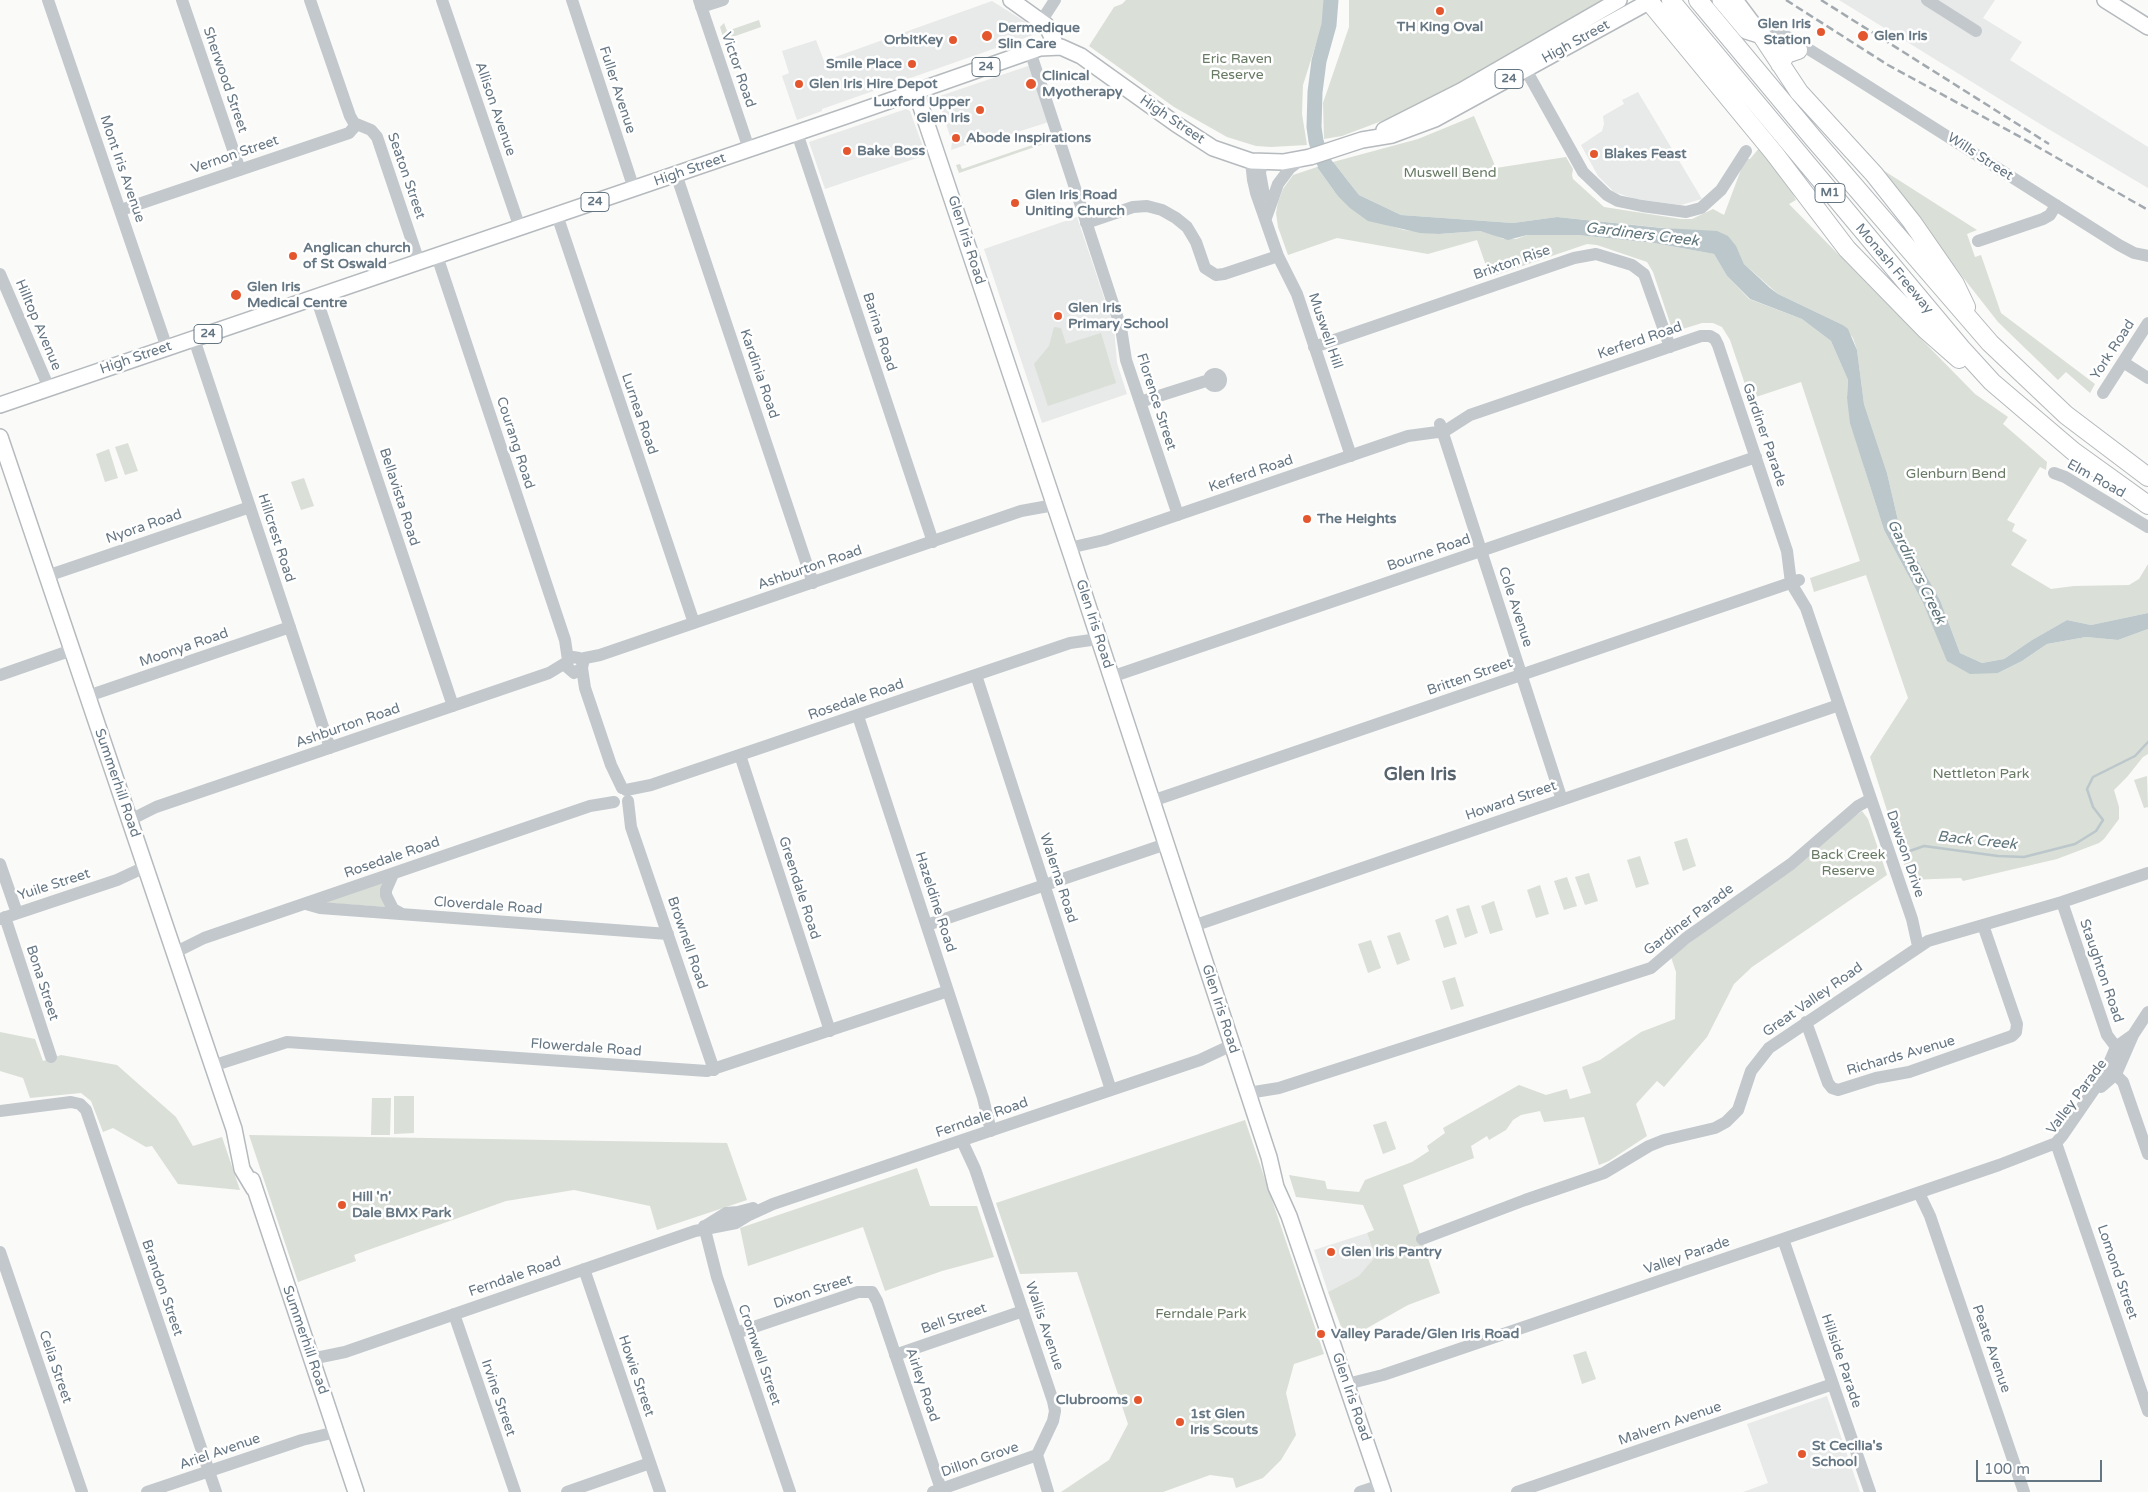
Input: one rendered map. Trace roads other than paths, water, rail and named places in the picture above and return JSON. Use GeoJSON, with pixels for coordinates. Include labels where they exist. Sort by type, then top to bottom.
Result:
{"type":"FeatureCollection","features":[{"type":"Feature","properties":{"kind":"highway","name":"Monash Freeway"},"geometry":{"type":"LineString","coordinates":[[1698,0],[1970,322],[2012,365],[2066,414],[2148,477]]}},
{"type":"Feature","properties":{"kind":"highway"},"geometry":{"type":"LineString","coordinates":[[1650,1],[1774,153],[1847,250],[1950,353],[1992,382]]}},
{"type":"Feature","properties":{"kind":"highway","name":"Monash Freeway"},"geometry":{"type":"LineString","coordinates":[[1671,1],[1954,341],[1992,382],[2073,451],[2148,505]]}},
{"type":"Feature","properties":{"kind":"highway"},"geometry":{"type":"LineString","coordinates":[[1762,36],[1799,92],[1868,167],[1912,222],[1955,284],[1970,322]]}},
{"type":"Feature","properties":{"kind":"highway"},"geometry":{"type":"LineString","coordinates":[[1780,64],[1786,54],[1798,50]]}},
{"type":"Feature","properties":{"kind":"main road"},"geometry":{"type":"LineString","coordinates":[[1011,0],[1042,20],[1050,30],[1057,46]]}},
{"type":"Feature","properties":{"kind":"main road","name":"High Street"},"geometry":{"type":"LineString","coordinates":[[0,405],[634,189],[1046,46],[1057,46],[1081,56],[1204,143],[1225,153],[1256,161],[1283,162],[1340,148],[1362,140],[1392,135],[1435,119],[1619,0]]}},
{"type":"Feature","properties":{"kind":"main road","name":"Wills Street"},"geometry":{"type":"LineString","coordinates":[[1720,0],[1747,32],[1762,36]]}},
{"type":"Feature","properties":{"kind":"main road","name":"Wills Street"},"geometry":{"type":"LineString","coordinates":[[1735,0],[1762,36]]}},
{"type":"Feature","properties":{"kind":"main road"},"geometry":{"type":"LineString","coordinates":[[2105,0],[2148,27]]}},
{"type":"Feature","properties":{"kind":"main road","name":"High Street"},"geometry":{"type":"LineString","coordinates":[[1522,63],[1650,1]]}},
{"type":"Feature","properties":{"kind":"main road","name":"Glen Iris Road"},"geometry":{"type":"LineString","coordinates":[[916,92],[1269,1157],[1276,1188],[1289,1216],[1382,1488]]}},
{"type":"Feature","properties":{"kind":"main road","name":"Summerhill Road"},"geometry":{"type":"LineString","coordinates":[[0,437],[234,1130],[249,1159],[254,1189],[356,1492]]}},
{"type":"Feature","properties":{"kind":"street","name":"Mont Iris Avenue"},"geometry":{"type":"LineString","coordinates":[[48,0],[121,210],[166,348]]}},
{"type":"Feature","properties":{"kind":"street","name":"Sherwood Street"},"geometry":{"type":"LineString","coordinates":[[182,0],[240,170]]}},
{"type":"Feature","properties":{"kind":"street"},"geometry":{"type":"LineString","coordinates":[[310,0],[348,111],[356,125]]}},
{"type":"Feature","properties":{"kind":"street","name":"Allison Avenue"},"geometry":{"type":"LineString","coordinates":[[442,0],[520,228]]}},
{"type":"Feature","properties":{"kind":"street","name":"Fuller Avenue"},"geometry":{"type":"LineString","coordinates":[[572,0],[634,189]]}},
{"type":"Feature","properties":{"kind":"street"},"geometry":{"type":"LineString","coordinates":[[700,4],[723,0]]}},
{"type":"Feature","properties":{"kind":"street"},"geometry":{"type":"LineString","coordinates":[[1042,20],[1055,0]]}},
{"type":"Feature","properties":{"kind":"street"},"geometry":{"type":"LineString","coordinates":[[1927,0],[1976,31]]}},
{"type":"Feature","properties":{"kind":"street","name":"Victor Road"},"geometry":{"type":"LineString","coordinates":[[700,4],[750,149]]}},
{"type":"Feature","properties":{"kind":"street","name":"Wills Street"},"geometry":{"type":"LineString","coordinates":[[1752,21],[1792,39],[2134,253],[2148,256]]}},
{"type":"Feature","properties":{"kind":"street","name":"Wills Street"},"geometry":{"type":"LineString","coordinates":[[1762,36],[1826,61]]}},
{"type":"Feature","properties":{"kind":"street","name":"Florence Street"},"geometry":{"type":"LineString","coordinates":[[1030,51],[1111,298],[1120,328],[1126,360],[1178,515]]}},
{"type":"Feature","properties":{"kind":"street"},"geometry":{"type":"LineString","coordinates":[[1522,63],[1583,172],[1607,195],[1618,201],[1686,212],[1701,208],[1721,190],[1746,151]]}},
{"type":"Feature","properties":{"kind":"street","name":"Vernon Street"},"geometry":{"type":"LineString","coordinates":[[121,210],[349,132],[356,125]]}},
{"type":"Feature","properties":{"kind":"street","name":"Seaton Street"},"geometry":{"type":"LineString","coordinates":[[356,125],[368,128],[376,134],[419,262]]}},
{"type":"Feature","properties":{"kind":"street","name":"Barina Road"},"geometry":{"type":"LineString","coordinates":[[797,133],[933,542]]}},
{"type":"Feature","properties":{"kind":"street"},"geometry":{"type":"LineString","coordinates":[[1266,218],[1278,184],[1290,168],[1307,157]]}},
{"type":"Feature","properties":{"kind":"street","name":"Muswell Hill"},"geometry":{"type":"LineString","coordinates":[[1256,161],[1260,173],[1266,218],[1278,256],[1297,294],[1352,456]]}},
{"type":"Feature","properties":{"kind":"street","name":"Kardinia Road"},"geometry":{"type":"LineString","coordinates":[[676,174],[813,583]]}},
{"type":"Feature","properties":{"kind":"street"},"geometry":{"type":"LineString","coordinates":[[1978,241],[2043,219],[2050,215],[2056,205]]}},
{"type":"Feature","properties":{"kind":"street"},"geometry":{"type":"LineString","coordinates":[[1086,222],[1133,207],[1147,206],[1162,210],[1176,218],[1187,228],[1196,242],[1205,268],[1216,275],[1278,256]]}},
{"type":"Feature","properties":{"kind":"street","name":"Lurnea Road"},"geometry":{"type":"LineString","coordinates":[[557,215],[694,623]]}},
{"type":"Feature","properties":{"kind":"street","name":"Wills Street"},"geometry":{"type":"LineString","coordinates":[[2134,253],[2140,261],[2148,265]]}},
{"type":"Feature","properties":{"kind":"street","name":"Brixton Rise"},"geometry":{"type":"LineString","coordinates":[[1314,347],[1574,258],[1596,254],[1632,265],[1644,274],[1670,347]]}},
{"type":"Feature","properties":{"kind":"street","name":"Courang Road"},"geometry":{"type":"LineString","coordinates":[[437,256],[565,640],[575,664]]}},
{"type":"Feature","properties":{"kind":"street","name":"Hilltop Avenue"},"geometry":{"type":"LineString","coordinates":[[0,274],[49,388]]}},
{"type":"Feature","properties":{"kind":"street","name":"Bellavista Road"},"geometry":{"type":"LineString","coordinates":[[316,297],[453,706]]}},
{"type":"Feature","properties":{"kind":"street","name":"York Road"},"geometry":{"type":"LineString","coordinates":[[2102,393],[2148,323]]}},
{"type":"Feature","properties":{"kind":"street","name":"Kerferd Road"},"geometry":{"type":"LineString","coordinates":[[1070,553],[1408,436],[1441,428],[1455,417],[1470,415],[1706,335]]}},
{"type":"Feature","properties":{"kind":"street","name":"Gardiner Parade"},"geometry":{"type":"LineString","coordinates":[[1249,1098],[1651,968],[1686,938],[1791,864],[1858,806],[1871,799],[1806,608],[1806,593],[1795,581],[1795,566],[1787,551],[1718,343],[1713,337],[1706,335]]}},
{"type":"Feature","properties":{"kind":"street","name":"Hillcrest Road"},"geometry":{"type":"LineString","coordinates":[[194,339],[330,748]]}},
{"type":"Feature","properties":{"kind":"street"},"geometry":{"type":"LineString","coordinates":[[2123,362],[2148,378]]}},
{"type":"Feature","properties":{"kind":"street"},"geometry":{"type":"LineString","coordinates":[[1140,402],[1209,380]]}},
{"type":"Feature","properties":{"kind":"street","name":"Cole Avenue"},"geometry":{"type":"LineString","coordinates":[[1441,428],[1562,800]]}},
{"type":"Feature","properties":{"kind":"street","name":"Bourne Road"},"geometry":{"type":"LineString","coordinates":[[1111,677],[1756,457]]}},
{"type":"Feature","properties":{"kind":"street","name":"Elm Road"},"geometry":{"type":"LineString","coordinates":[[2054,474],[2065,477],[2148,527]]}},
{"type":"Feature","properties":{"kind":"street","name":"Ashburton Road"},"geometry":{"type":"LineString","coordinates":[[128,816],[1053,501]]}},
{"type":"Feature","properties":{"kind":"street","name":"Nyora Road"},"geometry":{"type":"LineString","coordinates":[[47,576],[250,507]]}},
{"type":"Feature","properties":{"kind":"street","name":"Britten Street"},"geometry":{"type":"LineString","coordinates":[[1152,801],[1795,581]]}},
{"type":"Feature","properties":{"kind":"street","name":"Moonya Road"},"geometry":{"type":"LineString","coordinates":[[88,696],[290,628]]}},
{"type":"Feature","properties":{"kind":"street","name":"Rosedale Road"},"geometry":{"type":"LineString","coordinates":[[173,949],[1097,634]]}},
{"type":"Feature","properties":{"kind":"street"},"geometry":{"type":"LineString","coordinates":[[0,675],[72,650]]}},
{"type":"Feature","properties":{"kind":"street","name":"Brownell Road"},"geometry":{"type":"LineString","coordinates":[[575,664],[585,688],[714,1070]]}},
{"type":"Feature","properties":{"kind":"street","name":"Walerna Road"},"geometry":{"type":"LineString","coordinates":[[976,675],[1112,1090]]}},
{"type":"Feature","properties":{"kind":"street","name":"Howard Street"},"geometry":{"type":"LineString","coordinates":[[1193,926],[1839,705]]}},
{"type":"Feature","properties":{"kind":"street","name":"Hazeldine Road"},"geometry":{"type":"LineString","coordinates":[[858,716],[994,1130]]}},
{"type":"Feature","properties":{"kind":"street","name":"Greendale Road"},"geometry":{"type":"LineString","coordinates":[[740,755],[830,1030]]}},
{"type":"Feature","properties":{"kind":"street","name":"Dawson Drive"},"geometry":{"type":"LineString","coordinates":[[1871,799],[1921,944]]}},
{"type":"Feature","properties":{"kind":"street"},"geometry":{"type":"LineString","coordinates":[[927,925],[1166,844]]}},
{"type":"Feature","properties":{"kind":"street","name":"Bona Street"},"geometry":{"type":"LineString","coordinates":[[0,864],[7,917],[52,1057]]}},
{"type":"Feature","properties":{"kind":"street","name":"Yuile Street"},"geometry":{"type":"LineString","coordinates":[[7,917],[147,871]]}},
{"type":"Feature","properties":{"kind":"street","name":"Great Valley Road"},"geometry":{"type":"LineString","coordinates":[[1422,1239],[1525,1200],[1604,1173],[1649,1146],[1664,1140],[1720,1126],[1731,1119],[1738,1110],[1747,1078],[1763,1054],[1806,1022],[1921,944],[2062,902],[2148,872]]}},
{"type":"Feature","properties":{"kind":"street"},"geometry":{"type":"LineString","coordinates":[[392,874],[386,895],[393,909],[402,914]]}},
{"type":"Feature","properties":{"kind":"street","name":"Staughton Road"},"geometry":{"type":"LineString","coordinates":[[2062,902],[2107,1036],[2116,1047]]}},
{"type":"Feature","properties":{"kind":"street","name":"Cloverdale Road"},"geometry":{"type":"LineString","coordinates":[[306,904],[320,908],[668,934]]}},
{"type":"Feature","properties":{"kind":"street","name":"Richards Avenue"},"geometry":{"type":"LineString","coordinates":[[1806,1022],[1828,1083],[1832,1088],[1838,1090],[1872,1079],[1909,1072],[2008,1038],[2016,1032],[2017,1024],[1983,925]]}},
{"type":"Feature","properties":{"kind":"street","name":"Flowerdale Road"},"geometry":{"type":"LineString","coordinates":[[212,1066],[287,1042],[693,1071],[714,1070],[948,990]]}},
{"type":"Feature","properties":{"kind":"street","name":"Valley Parade"},"geometry":{"type":"LineString","coordinates":[[1348,1388],[2013,1162],[2057,1145],[2070,1134],[2148,1012]]}},
{"type":"Feature","properties":{"kind":"street","name":"Valley Parade"},"geometry":{"type":"LineString","coordinates":[[2112,1071],[2116,1047],[2132,1035]]}},
{"type":"Feature","properties":{"kind":"street","name":"Ferndale Road"},"geometry":{"type":"LineString","coordinates":[[313,1364],[701,1228],[736,1223],[773,1204],[1233,1050]]}},
{"type":"Feature","properties":{"kind":"street"},"geometry":{"type":"LineString","coordinates":[[2112,1071],[2125,1087],[2148,1154]]}},
{"type":"Feature","properties":{"kind":"street","name":"Brandon Street"},"geometry":{"type":"LineString","coordinates":[[0,1110],[71,1102],[80,1104],[87,1113],[216,1492]]}},
{"type":"Feature","properties":{"kind":"street","name":"Wallis Avenue"},"geometry":{"type":"LineString","coordinates":[[966,1139],[1054,1406],[1053,1421],[1037,1455]]}},
{"type":"Feature","properties":{"kind":"street","name":"Lomond Street"},"geometry":{"type":"LineString","coordinates":[[2057,1145],[2148,1411]]}},
{"type":"Feature","properties":{"kind":"street","name":"Peate Avenue"},"geometry":{"type":"LineString","coordinates":[[1922,1192],[2024,1492]]}},
{"type":"Feature","properties":{"kind":"street","name":"Cromwell Street"},"geometry":{"type":"LineString","coordinates":[[701,1228],[790,1492]]}},
{"type":"Feature","properties":{"kind":"street","name":"Hillside Parade"},"geometry":{"type":"LineString","coordinates":[[1784,1239],[1870,1492]]}},
{"type":"Feature","properties":{"kind":"street","name":"Celia Street"},"geometry":{"type":"LineString","coordinates":[[0,1252],[82,1492]]}},
{"type":"Feature","properties":{"kind":"street","name":"Howie Street"},"geometry":{"type":"LineString","coordinates":[[584,1269],[660,1492]]}},
{"type":"Feature","properties":{"kind":"street","name":"Dixon Street"},"geometry":{"type":"LineString","coordinates":[[736,1333],[858,1292],[872,1292]]}},
{"type":"Feature","properties":{"kind":"street","name":"Airley Road"},"geometry":{"type":"LineString","coordinates":[[872,1292],[896,1355],[937,1490]]}},
{"type":"Feature","properties":{"kind":"street","name":"Bell Street"},"geometry":{"type":"LineString","coordinates":[[896,1355],[1023,1311]]}},
{"type":"Feature","properties":{"kind":"street","name":"Irvine Street"},"geometry":{"type":"LineString","coordinates":[[454,1314],[515,1492]]}},
{"type":"Feature","properties":{"kind":"street","name":"Malvern Avenue"},"geometry":{"type":"LineString","coordinates":[[1517,1492],[1833,1384]]}},
{"type":"Feature","properties":{"kind":"street","name":"Ariel Avenue"},"geometry":{"type":"LineString","coordinates":[[147,1492],[334,1428]]}},
{"type":"Feature","properties":{"kind":"street"},"geometry":{"type":"LineString","coordinates":[[1037,1455],[1048,1492]]}},
{"type":"Feature","properties":{"kind":"street","name":"Dillon Grove"},"geometry":{"type":"LineString","coordinates":[[937,1490],[1037,1455]]}},
{"type":"Feature","properties":{"kind":"street"},"geometry":{"type":"LineString","coordinates":[[567,1492],[650,1463]]}},
{"type":"Feature","properties":{"kind":"street"},"geometry":{"type":"LineString","coordinates":[[1360,1492],[1382,1488]]}},
{"type":"Feature","properties":{"kind":"water"},"geometry":{"type":"Polygon","coordinates":[[[1333,162],[1359,195],[1401,215],[1513,223],[1557,217],[1662,228],[1717,231],[1728,236],[1736,246],[1744,264],[1770,288],[1778,294],[1848,329],[1857,350],[1864,404],[1887,473],[1900,529],[1940,600],[1960,653],[1982,663],[2004,659],[2067,620],[2091,625],[2148,613],[2148,629],[2118,640],[2086,637],[2047,644],[2022,661],[1998,673],[1970,674],[1947,661],[1923,603],[1884,530],[1850,423],[1847,398],[1848,380],[1831,341],[1802,319],[1750,299],[1727,276],[1714,254],[1654,243],[1578,235],[1527,235],[1508,240],[1480,231],[1439,234],[1420,233],[1368,221],[1350,208],[1337,195],[1317,167],[1333,162]]]}},
{"type":"Feature","properties":{"kind":"waterway","name":"Gardiners Creek"},"geometry":{"type":"LineString","coordinates":[[1331,0],[1329,25],[1319,61],[1315,92],[1314,127],[1320,154],[1338,181]]}},
{"type":"Feature","properties":{"kind":"waterway","name":"Back Creek"},"geometry":{"type":"LineString","coordinates":[[1904,853],[1924,846],[1998,856],[2024,857],[2075,844],[2096,831],[2103,820],[2093,807],[2087,789],[2093,777],[2135,756],[2148,742]]}},
{"type":"Feature","properties":{"kind":"railway"},"geometry":{"type":"LineString","coordinates":[[1786,0],[1888,65],[2024,139],[2148,210]]}},
{"type":"Feature","properties":{"kind":"railway"},"geometry":{"type":"LineString","coordinates":[[1821,0],[2049,144]]}},
{"type":"Feature","properties":{"kind":"place","name":"TH King Oval"},"geometry":{"type":"Point","coordinates":[1440,11]}},
{"type":"Feature","properties":{"kind":"place","name":"Glen Iris Station"},"geometry":{"type":"Point","coordinates":[1821,32]}},
{"type":"Feature","properties":{"kind":"place","name":"Dermedique Slin Care"},"geometry":{"type":"Point","coordinates":[987,36]}},
{"type":"Feature","properties":{"kind":"place","name":"Glen Iris"},"geometry":{"type":"Point","coordinates":[1863,36]}},
{"type":"Feature","properties":{"kind":"place","name":"OrbitKey"},"geometry":{"type":"Point","coordinates":[953,40]}},
{"type":"Feature","properties":{"kind":"place","name":"Smile Place"},"geometry":{"type":"Point","coordinates":[912,64]}},
{"type":"Feature","properties":{"kind":"place","name":"Glen Iris Hire Depot"},"geometry":{"type":"Point","coordinates":[799,84]}},
{"type":"Feature","properties":{"kind":"place","name":"Clinical Myotherapy"},"geometry":{"type":"Point","coordinates":[1031,84]}},
{"type":"Feature","properties":{"kind":"place","name":"Luxford Upper Glen Iris"},"geometry":{"type":"Point","coordinates":[980,110]}},
{"type":"Feature","properties":{"kind":"place","name":"Abode Inspirations"},"geometry":{"type":"Point","coordinates":[956,138]}},
{"type":"Feature","properties":{"kind":"place","name":"Bake Boss"},"geometry":{"type":"Point","coordinates":[847,151]}},
{"type":"Feature","properties":{"kind":"place","name":"Blakes Feast"},"geometry":{"type":"Point","coordinates":[1594,154]}},
{"type":"Feature","properties":{"kind":"place","name":"Glen Iris Road Uniting Church"},"geometry":{"type":"Point","coordinates":[1015,203]}},
{"type":"Feature","properties":{"kind":"place","name":"Anglican church of St Oswald"},"geometry":{"type":"Point","coordinates":[293,256]}},
{"type":"Feature","properties":{"kind":"place","name":"Glen Iris Medical Centre"},"geometry":{"type":"Point","coordinates":[236,295]}},
{"type":"Feature","properties":{"kind":"place","name":"Glen Iris Primary School"},"geometry":{"type":"Point","coordinates":[1058,316]}},
{"type":"Feature","properties":{"kind":"place","name":"The Heights"},"geometry":{"type":"Point","coordinates":[1307,519]}},
{"type":"Feature","properties":{"kind":"place","name":"Hill 'n' Dale BMX Park"},"geometry":{"type":"Point","coordinates":[342,1205]}},
{"type":"Feature","properties":{"kind":"place","name":"Glen Iris Pantry"},"geometry":{"type":"Point","coordinates":[1331,1252]}},
{"type":"Feature","properties":{"kind":"place","name":"Valley Parade/Glen Iris Road"},"geometry":{"type":"Point","coordinates":[1321,1334]}},
{"type":"Feature","properties":{"kind":"place","name":"Clubrooms"},"geometry":{"type":"Point","coordinates":[1138,1400]}},
{"type":"Feature","properties":{"kind":"place","name":"1st Glen Iris Scouts"},"geometry":{"type":"Point","coordinates":[1180,1422]}},
{"type":"Feature","properties":{"kind":"place","name":"St Cecilia's School"},"geometry":{"type":"Point","coordinates":[1802,1454]}},
{"type":"Feature","properties":{"kind":"district","name":"Glen Iris"},"geometry":{"type":"Point","coordinates":[1420,775]}},
{"type":"Feature","properties":{"kind":"park label","name":"Eric Raven Reserve"},"geometry":{"type":"Point","coordinates":[1237,68]}},
{"type":"Feature","properties":{"kind":"park label","name":"Muswell Bend"},"geometry":{"type":"Point","coordinates":[1450,173]}},
{"type":"Feature","properties":{"kind":"park label","name":"Glenburn Bend"},"geometry":{"type":"Point","coordinates":[1956,474]}},
{"type":"Feature","properties":{"kind":"park label","name":"Nettleton Park"},"geometry":{"type":"Point","coordinates":[1981,774]}},
{"type":"Feature","properties":{"kind":"park label","name":"Back Creek Reserve"},"geometry":{"type":"Point","coordinates":[1848,864]}},
{"type":"Feature","properties":{"kind":"park label","name":"Ferndale Park"},"geometry":{"type":"Point","coordinates":[1201,1314]}}]}
